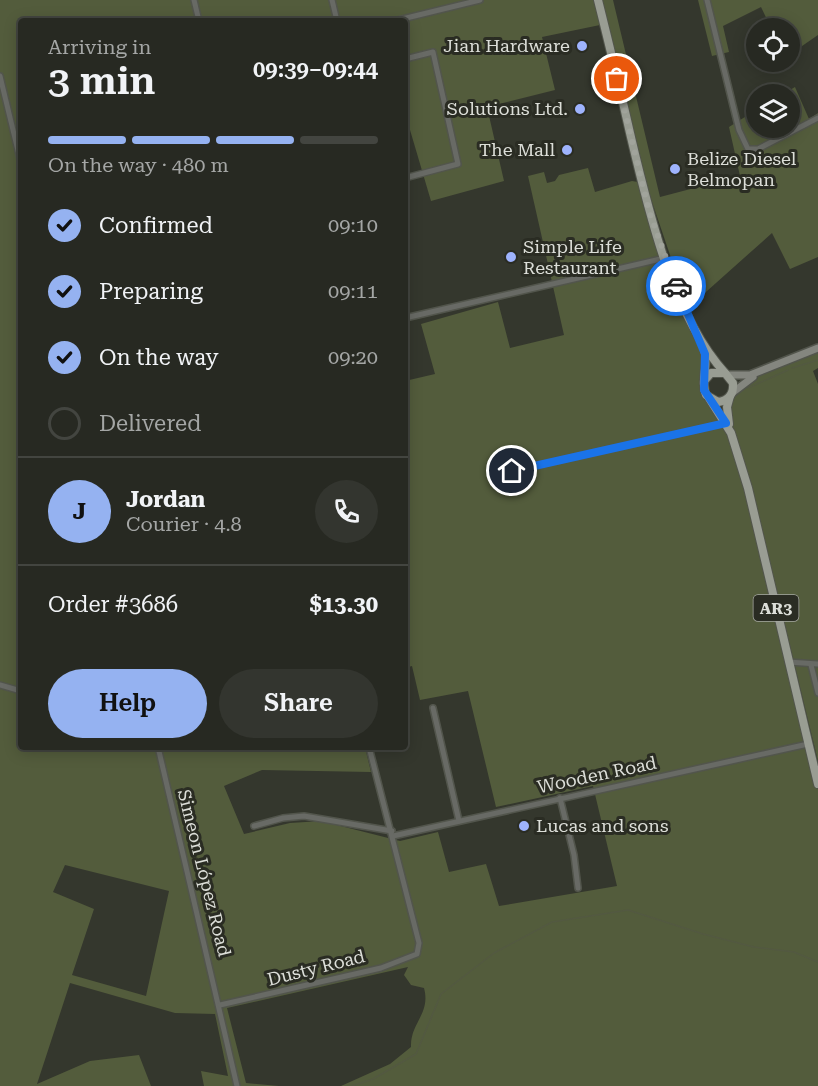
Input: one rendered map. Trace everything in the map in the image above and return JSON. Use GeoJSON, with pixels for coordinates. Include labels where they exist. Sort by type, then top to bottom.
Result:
{"type":"FeatureCollection","features":[{"type":"Feature","properties":{"kind":"main road"},"geometry":{"type":"LineString","coordinates":[[598,0],[649,211],[687,316],[701,342],[733,383],[731,394]]}},
{"type":"Feature","properties":{"kind":"main road"},"geometry":{"type":"LineString","coordinates":[[701,342],[706,360],[704,390],[709,398],[723,401],[760,372]]}},
{"type":"Feature","properties":{"kind":"main road"},"geometry":{"type":"LineString","coordinates":[[705,380],[716,372],[743,377],[818,348]]}},
{"type":"Feature","properties":{"kind":"main road","name":"AR3"},"geometry":{"type":"LineString","coordinates":[[731,394],[727,413],[731,433],[748,488],[818,784]]}},
{"type":"Feature","properties":{"kind":"main road","name":"AR3"},"geometry":{"type":"LineString","coordinates":[[709,398],[731,433]]}},
{"type":"Feature","properties":{"kind":"street"},"geometry":{"type":"LineString","coordinates":[[194,0],[198,18]]}},
{"type":"Feature","properties":{"kind":"street"},"geometry":{"type":"LineString","coordinates":[[332,0],[336,18]]}},
{"type":"Feature","properties":{"kind":"street"},"geometry":{"type":"LineString","coordinates":[[406,18],[480,0]]}},
{"type":"Feature","properties":{"kind":"street"},"geometry":{"type":"LineString","coordinates":[[707,0],[739,130],[748,149],[758,149],[818,118]]}},
{"type":"Feature","properties":{"kind":"street"},"geometry":{"type":"LineString","coordinates":[[408,58],[433,52],[458,164],[408,177]]}},
{"type":"Feature","properties":{"kind":"street"},"geometry":{"type":"LineString","coordinates":[[0,76],[18,151]]}},
{"type":"Feature","properties":{"kind":"street"},"geometry":{"type":"LineString","coordinates":[[408,317],[665,258]]}},
{"type":"Feature","properties":{"kind":"street"},"geometry":{"type":"LineString","coordinates":[[512,471],[726,423]]}},
{"type":"Feature","properties":{"kind":"street"},"geometry":{"type":"LineString","coordinates":[[788,662],[818,664]]}},
{"type":"Feature","properties":{"kind":"street"},"geometry":{"type":"LineString","coordinates":[[811,665],[818,693]]}},
{"type":"Feature","properties":{"kind":"street"},"geometry":{"type":"LineString","coordinates":[[0,685],[18,690]]}},
{"type":"Feature","properties":{"kind":"street"},"geometry":{"type":"LineString","coordinates":[[433,708],[459,821]]}},
{"type":"Feature","properties":{"kind":"street","name":"Wooden Road"},"geometry":{"type":"LineString","coordinates":[[393,834],[808,744]]}},
{"type":"Feature","properties":{"kind":"street","name":"Simeon López Road"},"geometry":{"type":"LineString","coordinates":[[159,750],[220,1005],[220,1019],[237,1086]]}},
{"type":"Feature","properties":{"kind":"street"},"geometry":{"type":"LineString","coordinates":[[254,826],[283,818],[304,816],[393,834],[370,750]]}},
{"type":"Feature","properties":{"kind":"street"},"geometry":{"type":"LineString","coordinates":[[560,798],[574,855],[578,888]]}},
{"type":"Feature","properties":{"kind":"street","name":"Dusty Road"},"geometry":{"type":"LineString","coordinates":[[220,1005],[381,968],[417,954],[418,944],[394,849],[393,834]]}},
{"type":"Feature","properties":{"kind":"green space"},"geometry":{"type":"Polygon","coordinates":[[[0,0],[594,0],[600,25],[542,37],[555,90],[487,107],[504,181],[431,201],[408,123],[408,18],[18,18],[18,750],[366,750],[371,772],[262,770],[224,786],[244,834],[290,823],[321,821],[400,841],[438,832],[449,872],[486,864],[499,906],[617,886],[593,786],[496,807],[468,691],[420,700],[412,666],[408,667],[408,380],[435,374],[421,324],[498,302],[510,348],[564,335],[528,176],[544,172],[547,183],[555,181],[559,175],[588,168],[595,192],[632,181],[638,182],[681,310],[702,355],[700,391],[723,422],[737,458],[818,789],[818,1086],[341,1086],[390,1064],[411,1047],[414,1031],[425,1005],[425,997],[424,988],[411,985],[404,975],[408,967],[227,1008],[246,1083],[279,1086],[204,1086],[201,1071],[228,1076],[215,1014],[175,1013],[70,983],[37,1084],[90,1061],[139,1055],[151,1086],[0,1086],[0,0]],[[65,865],[53,892],[94,909],[72,975],[146,996],[169,891],[65,865]]]}},
{"type":"Feature","properties":{"kind":"green space"},"geometry":{"type":"Polygon","coordinates":[[[602,0],[613,0],[660,197],[740,176],[729,127],[746,116],[746,138],[800,138],[800,98],[809,119],[818,113],[818,257],[790,269],[772,233],[688,308],[649,193],[602,0]]]}},
{"type":"Feature","properties":{"kind":"green space"},"geometry":{"type":"Polygon","coordinates":[[[698,0],[818,0],[818,35],[800,47],[800,18],[766,18],[761,7],[723,26],[729,52],[712,56],[698,0]]]}},
{"type":"Feature","properties":{"kind":"green space"},"geometry":{"type":"Polygon","coordinates":[[[818,346],[818,368],[813,371],[818,384],[818,761],[754,498],[729,411],[735,395],[758,378],[756,372],[818,346]]]}},
{"type":"Feature","properties":{"kind":"waterway"},"geometry":{"type":"LineString","coordinates":[[792,368],[818,360]]}},
{"type":"Feature","properties":{"kind":"waterway"},"geometry":{"type":"LineString","coordinates":[[748,388],[788,370]]}},
{"type":"Feature","properties":{"kind":"waterway"},"geometry":{"type":"LineString","coordinates":[[352,1086],[373,1079],[416,1054],[441,994],[494,953],[552,922],[628,910],[703,934],[754,947],[794,952],[818,962]]}},
{"type":"Feature","properties":{"kind":"way so far"},"geometry":{"type":"LineString","coordinates":[[617,79],[649,211],[676,286]]}},
{"type":"Feature","properties":{"kind":"place","name":"Jian Hardware"},"geometry":{"type":"Point","coordinates":[582,46]}},
{"type":"Feature","properties":{"kind":"place","name":"Solutions Ltd."},"geometry":{"type":"Point","coordinates":[580,109]}},
{"type":"Feature","properties":{"kind":"place","name":"The Mall"},"geometry":{"type":"Point","coordinates":[567,150]}},
{"type":"Feature","properties":{"kind":"place","name":"Belize Diesel Belmopan"},"geometry":{"type":"Point","coordinates":[675,169]}},
{"type":"Feature","properties":{"kind":"place","name":"Simple Life Restaurant"},"geometry":{"type":"Point","coordinates":[511,257]}},
{"type":"Feature","properties":{"kind":"place","name":"Lucas and sons"},"geometry":{"type":"Point","coordinates":[524,826]}},
{"type":"Feature","properties":{"kind":"route"},"geometry":{"type":"LineString","coordinates":[[512,471],[726,423],[704,390],[707,366],[705,354],[676,286]]}}]}
